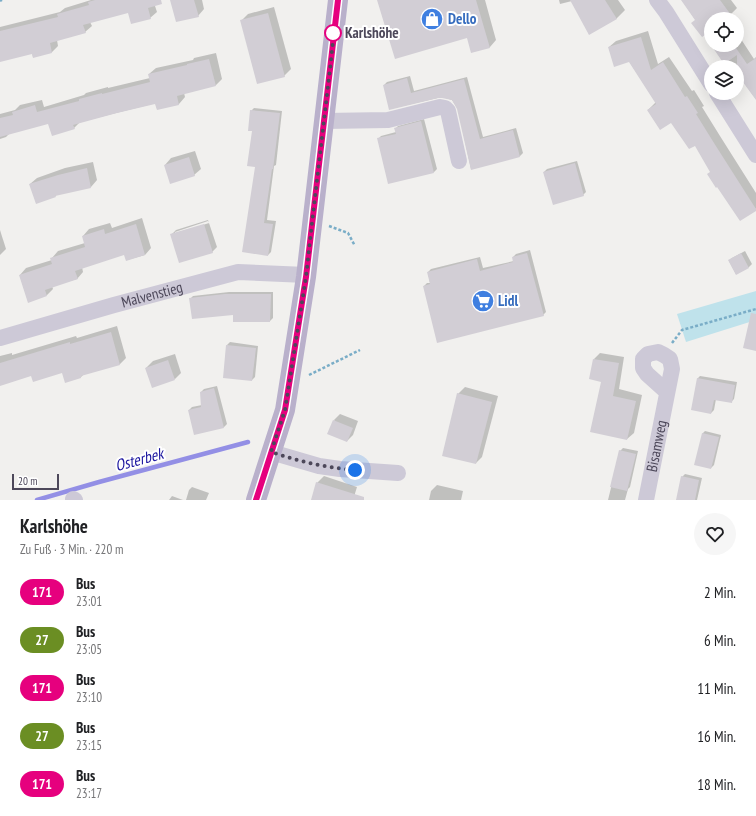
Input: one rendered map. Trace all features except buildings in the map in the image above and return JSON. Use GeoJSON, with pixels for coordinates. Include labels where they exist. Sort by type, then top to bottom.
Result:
{"type":"FeatureCollection","features":[{"type":"Feature","properties":{"kind":"main road"},"geometry":{"type":"LineString","coordinates":[[256,500],[285,410],[306,275],[338,0]]}},
{"type":"Feature","properties":{"kind":"street"},"geometry":{"type":"LineString","coordinates":[[657,0],[704,73]]}},
{"type":"Feature","properties":{"kind":"street"},"geometry":{"type":"LineString","coordinates":[[721,100],[756,155]]}},
{"type":"Feature","properties":{"kind":"street"},"geometry":{"type":"LineString","coordinates":[[324,121],[388,120],[440,107],[445,108],[448,111],[459,161]]}},
{"type":"Feature","properties":{"kind":"street","name":"Malvenstieg"},"geometry":{"type":"LineString","coordinates":[[0,338],[238,272],[306,275]]}},
{"type":"Feature","properties":{"kind":"street"},"geometry":{"type":"LineString","coordinates":[[664,355],[658,352],[648,354],[643,359],[643,368],[647,374],[667,392]]}},
{"type":"Feature","properties":{"kind":"street","name":"Bisamweg"},"geometry":{"type":"LineString","coordinates":[[646,500],[672,369],[670,359],[664,355]]}},
{"type":"Feature","properties":{"kind":"street"},"geometry":{"type":"LineString","coordinates":[[271,452],[319,466],[398,474]]}},
{"type":"Feature","properties":{"kind":"path"},"geometry":{"type":"LineString","coordinates":[[328,226],[348,233],[355,246]]}},
{"type":"Feature","properties":{"kind":"path"},"geometry":{"type":"LineString","coordinates":[[664,355],[682,330],[756,309]]}},
{"type":"Feature","properties":{"kind":"path"},"geometry":{"type":"LineString","coordinates":[[309,375],[360,350]]}},
{"type":"Feature","properties":{"kind":"shaded area"},"geometry":{"type":"Polygon","coordinates":[[[756,291],[756,320],[686,342],[677,314],[756,291]]]}},
{"type":"Feature","properties":{"kind":"waterway","name":"Osterbek"},"geometry":{"type":"LineString","coordinates":[[37,500],[248,442]]}},
{"type":"Feature","properties":{"kind":"bus line","name":"171"},"geometry":{"type":"LineString","coordinates":[[256,500],[285,410],[306,277],[338,0]]}},
{"type":"Feature","properties":{"kind":"place","name":"Dello"},"geometry":{"type":"Point","coordinates":[432,19]}},
{"type":"Feature","properties":{"kind":"place","name":"Karlshöhe"},"geometry":{"type":"Point","coordinates":[333,33]}},
{"type":"Feature","properties":{"kind":"place","name":"Lidl"},"geometry":{"type":"Point","coordinates":[483,301]}},
{"type":"Feature","properties":{"kind":"route"},"geometry":{"type":"LineString","coordinates":[[333,33],[334,32],[306,277],[285,410],[271,452],[319,466],[355,470]]}}]}
